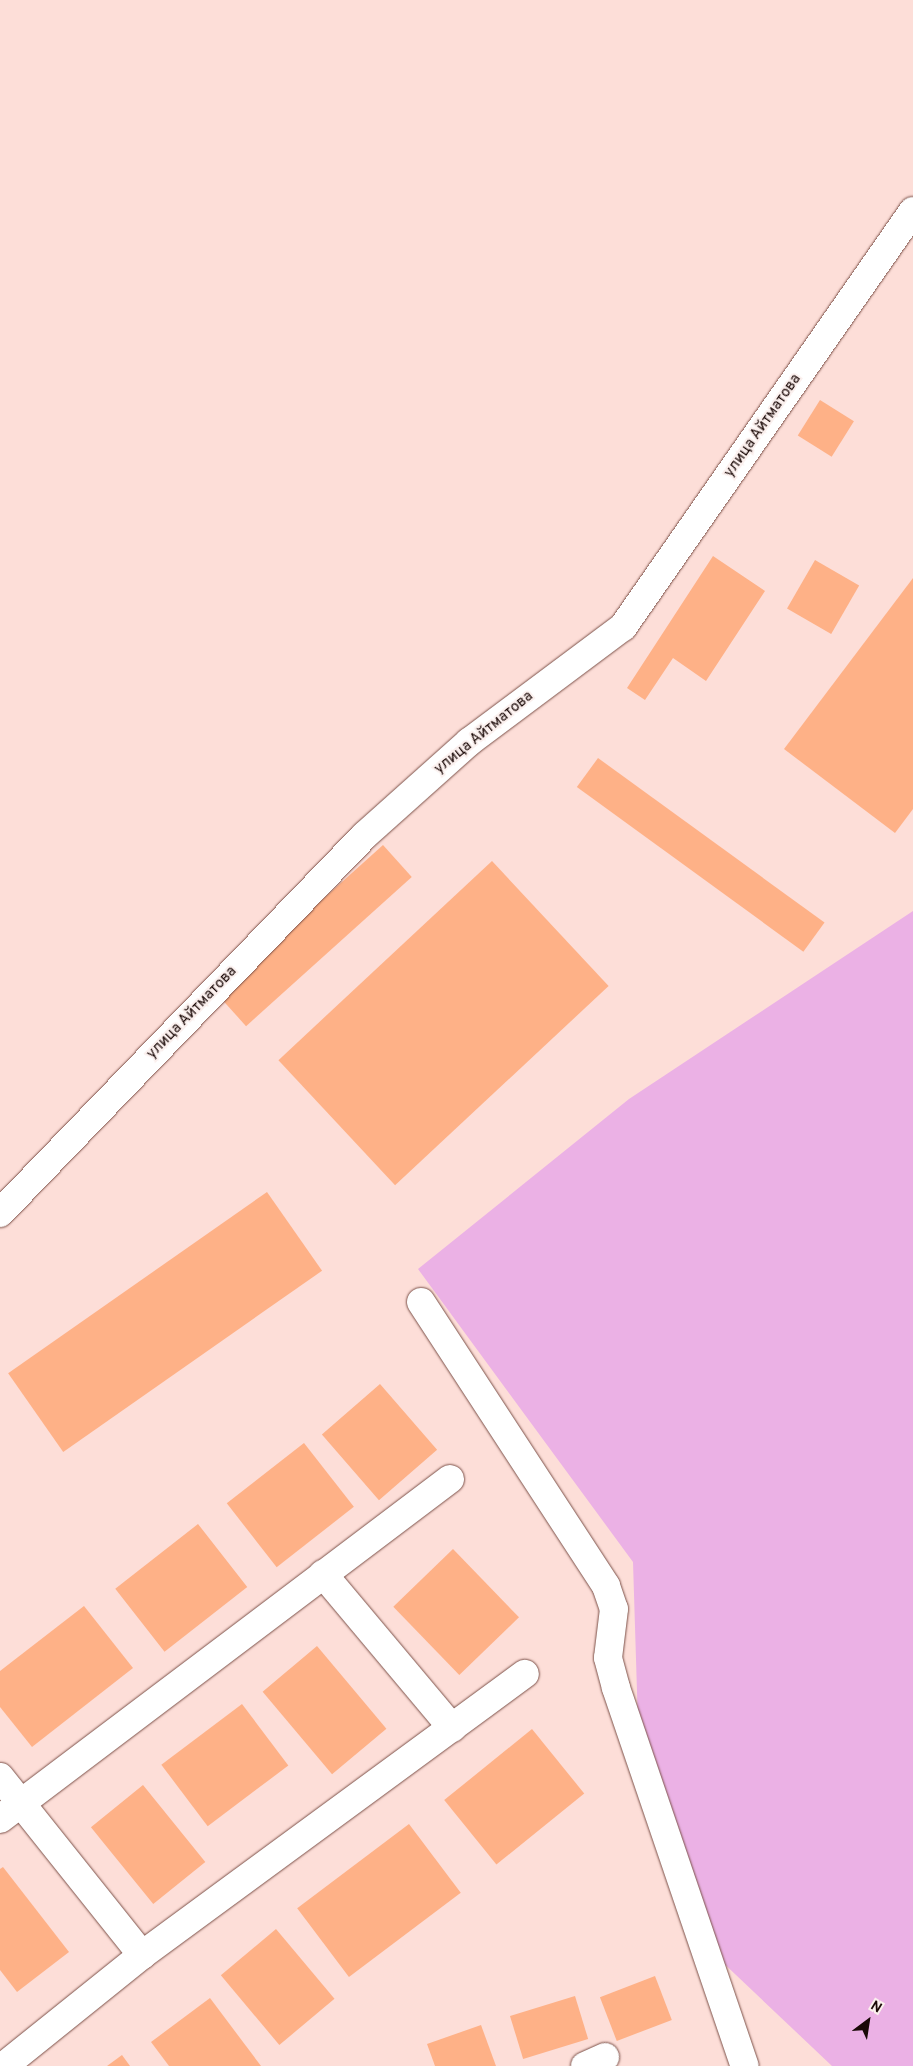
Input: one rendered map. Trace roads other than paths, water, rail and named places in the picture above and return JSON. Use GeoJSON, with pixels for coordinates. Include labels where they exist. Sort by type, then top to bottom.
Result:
{"type":"FeatureCollection","features":[{"type":"Feature","properties":{"kind":"street","name":"улица Айтматова"},"geometry":{"type":"LineString","coordinates":[[0,1213],[365,835],[469,742],[623,627],[913,211]]}},
{"type":"Feature","properties":{"kind":"street"},"geometry":{"type":"LineString","coordinates":[[421,1302],[606,1586],[614,1609],[608,1658],[616,1688],[745,2066]]}},
{"type":"Feature","properties":{"kind":"street"},"geometry":{"type":"LineString","coordinates":[[0,1819],[450,1479]]}},
{"type":"Feature","properties":{"kind":"street"},"geometry":{"type":"LineString","coordinates":[[323,1574],[452,1728]]}},
{"type":"Feature","properties":{"kind":"street"},"geometry":{"type":"LineString","coordinates":[[4,2066],[142,1955],[525,1674]]}},
{"type":"Feature","properties":{"kind":"street"},"geometry":{"type":"LineString","coordinates":[[0,1777],[22,1802],[142,1955]]}}]}
